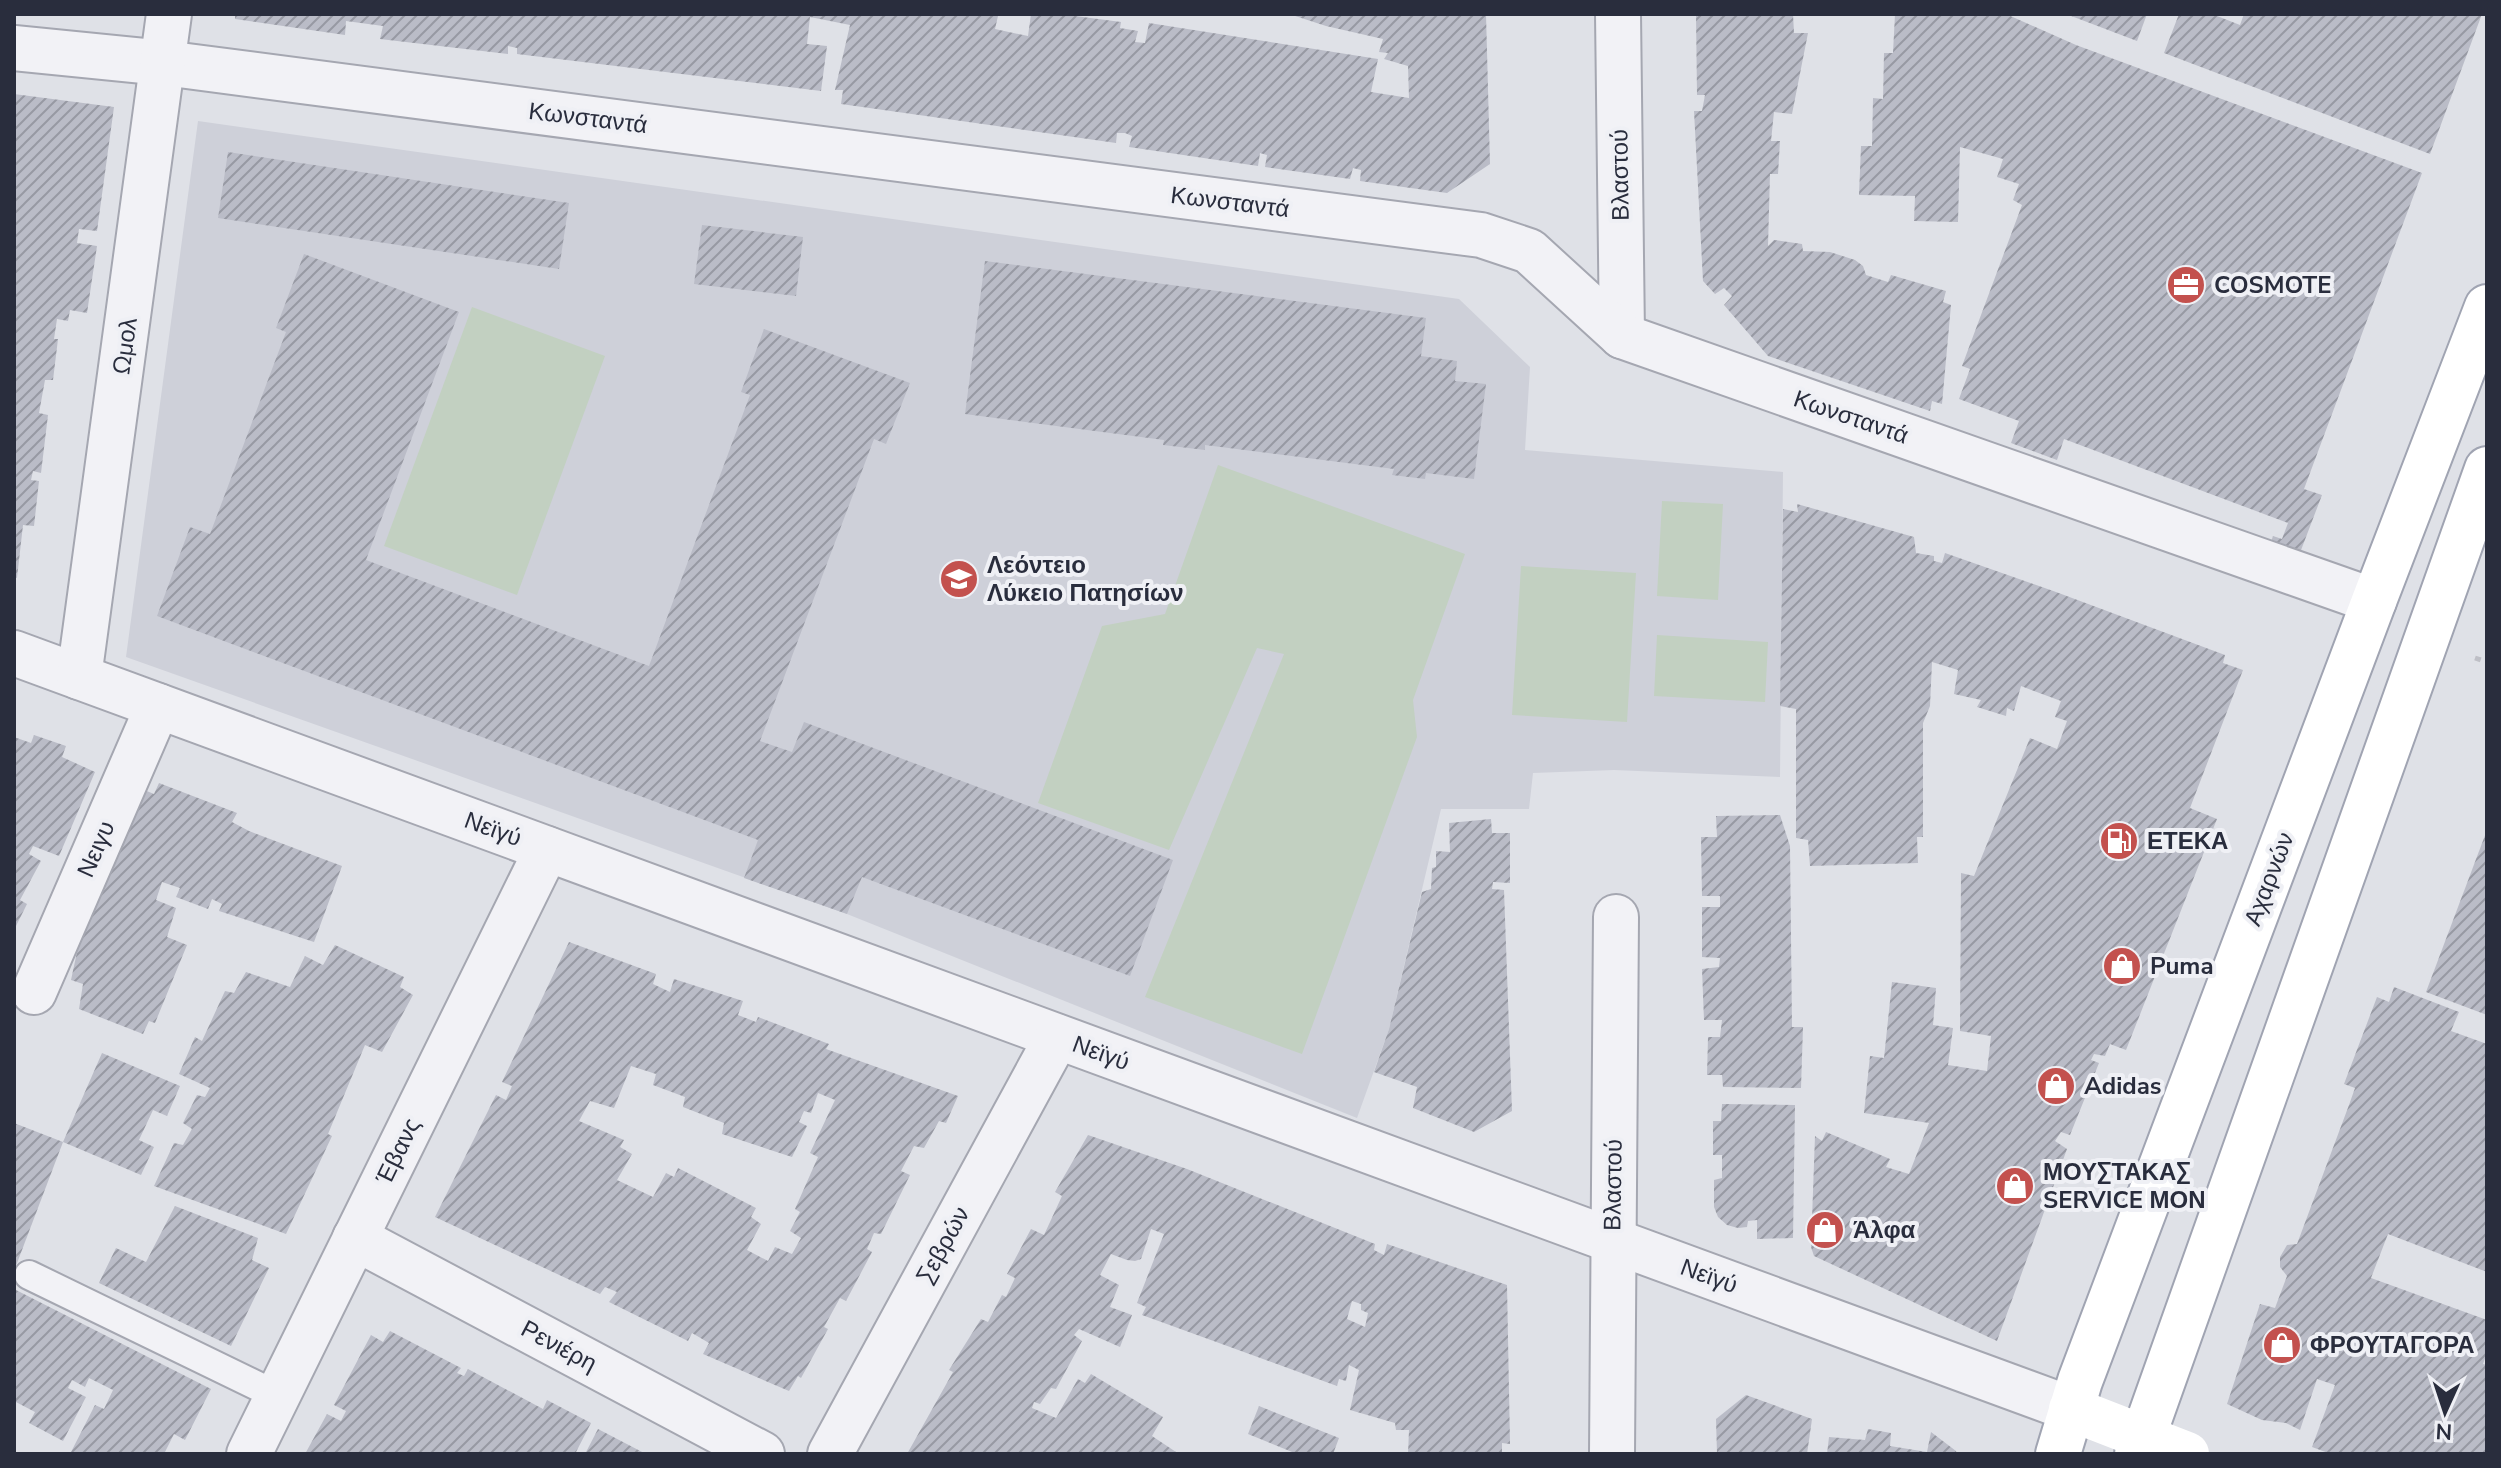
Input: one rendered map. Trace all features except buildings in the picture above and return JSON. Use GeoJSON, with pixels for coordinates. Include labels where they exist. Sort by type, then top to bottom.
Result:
{"type":"FeatureCollection","features":[{"type":"Feature","properties":{"kind":"main road","name":"Αχαρνών"},"geometry":{"type":"LineString","coordinates":[[2058,1454],[2071,1409],[2487,307]]}},
{"type":"Feature","properties":{"kind":"main road"},"geometry":{"type":"LineString","coordinates":[[2140,1445],[2487,469]]}},
{"type":"Feature","properties":{"kind":"main road","name":"Νεϊγύ"},"geometry":{"type":"LineString","coordinates":[[2071,1409],[2140,1445],[2187,1454]]}},
{"type":"Feature","properties":{"kind":"street","name":"Ωμολ"},"geometry":{"type":"LineString","coordinates":[[79,677],[169,14]]}},
{"type":"Feature","properties":{"kind":"street","name":"Βλαστού"},"geometry":{"type":"LineString","coordinates":[[1618,14],[1622,336]]}},
{"type":"Feature","properties":{"kind":"street","name":"Κωνσταντά"},"geometry":{"type":"LineString","coordinates":[[14,48],[164,63],[1481,235],[1529,251],[1622,336],[2374,601]]}},
{"type":"Feature","properties":{"kind":"street","name":"Νεϊγύ"},"geometry":{"type":"LineString","coordinates":[[14,653],[2071,1409]]}},
{"type":"Feature","properties":{"kind":"street","name":"Νειγυ"},"geometry":{"type":"LineString","coordinates":[[34,992],[158,706]]}},
{"type":"Feature","properties":{"kind":"street","name":"Έβανς"},"geometry":{"type":"LineString","coordinates":[[249,1454],[547,849]]}},
{"type":"Feature","properties":{"kind":"street","name":"Βλαστού"},"geometry":{"type":"LineString","coordinates":[[1612,1454],[1616,917]]}},
{"type":"Feature","properties":{"kind":"street","name":"Σεβρών"},"geometry":{"type":"LineString","coordinates":[[830,1454],[1057,1037]]}},
{"type":"Feature","properties":{"kind":"street","name":"Ρενιέρη"},"geometry":{"type":"LineString","coordinates":[[355,1238],[762,1454]]}},
{"type":"Feature","properties":{"kind":"lane"},"geometry":{"type":"LineString","coordinates":[[29,1275],[278,1396]]}},
{"type":"Feature","properties":{"kind":"shaded area","name":"Λεόντειο Λύκειο Πατησίων"},"geometry":{"type":"Polygon","coordinates":[[[198,121],[1459,299],[1530,367],[1525,450],[1783,472],[1780,777],[1614,770],[1533,773],[1529,809],[1441,809],[1389,1029],[1357,1118],[847,914],[126,657],[198,121]]]}},
{"type":"Feature","properties":{"kind":"green space"},"geometry":{"type":"Polygon","coordinates":[[[472,307],[605,356],[517,595],[384,546],[472,307]]]}},
{"type":"Feature","properties":{"kind":"green space"},"geometry":{"type":"Polygon","coordinates":[[[1218,465],[1465,554],[1413,700],[1417,737],[1302,1054],[1145,997],[1284,654],[1257,648],[1169,850],[1038,803],[1102,626],[1165,614],[1218,465]]]}},
{"type":"Feature","properties":{"kind":"green space"},"geometry":{"type":"Polygon","coordinates":[[[1662,501],[1723,504],[1718,600],[1657,596],[1662,501]]]}},
{"type":"Feature","properties":{"kind":"green space"},"geometry":{"type":"Polygon","coordinates":[[[1521,566],[1636,573],[1627,722],[1512,715],[1521,566]]]}},
{"type":"Feature","properties":{"kind":"green space"},"geometry":{"type":"Polygon","coordinates":[[[1657,635],[1768,642],[1765,702],[1654,696],[1657,635]]]}},
{"type":"Feature","properties":{"kind":"place","name":"COSMOTE"},"geometry":{"type":"Point","coordinates":[2186,285]}},
{"type":"Feature","properties":{"kind":"place","name":"Λεόντειο Λύκειο Πατησίων"},"geometry":{"type":"Point","coordinates":[959,579]}},
{"type":"Feature","properties":{"kind":"place","name":"ΕΤΕΚΑ"},"geometry":{"type":"Point","coordinates":[2119,841]}},
{"type":"Feature","properties":{"kind":"place","name":"Puma"},"geometry":{"type":"Point","coordinates":[2122,966]}},
{"type":"Feature","properties":{"kind":"place","name":"Adidas"},"geometry":{"type":"Point","coordinates":[2056,1086]}},
{"type":"Feature","properties":{"kind":"place","name":"ΜΟΥΣΤΑΚΑΣ SERVICE ΜΟΝ"},"geometry":{"type":"Point","coordinates":[2015,1186]}},
{"type":"Feature","properties":{"kind":"place","name":"Άλφα"},"geometry":{"type":"Point","coordinates":[1825,1230]}},
{"type":"Feature","properties":{"kind":"place","name":"ΦΡΟΥΤΑΓΟΡΑ"},"geometry":{"type":"Point","coordinates":[2282,1345]}}]}
